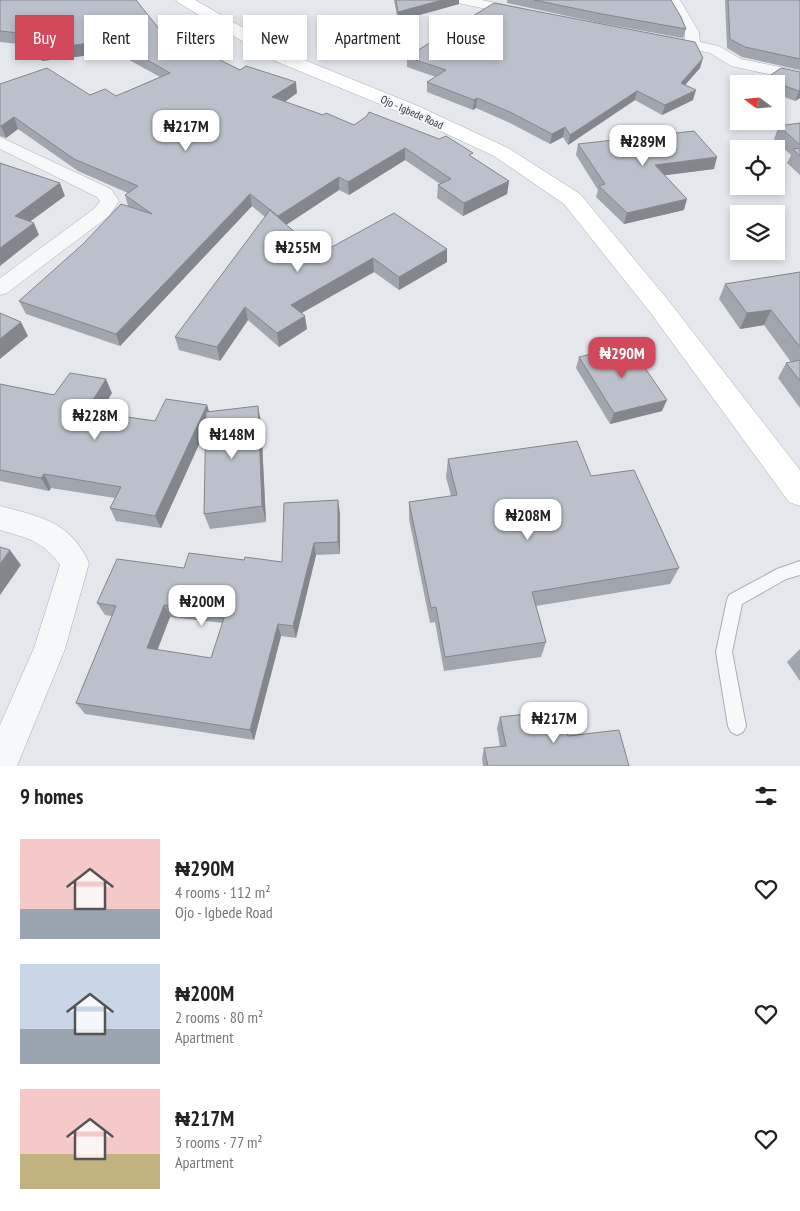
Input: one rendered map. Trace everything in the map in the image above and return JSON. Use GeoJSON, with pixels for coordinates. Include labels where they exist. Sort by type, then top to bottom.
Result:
{"type":"FeatureCollection","features":[{"type":"Feature","properties":{"kind":"main road","name":"Ojo - Igbede Road"},"geometry":{"type":"LineString","coordinates":[[184,0],[248,40],[281,57],[411,110],[501,152],[572,199],[659,306],[800,493]]}},
{"type":"Feature","properties":{"kind":"street"},"geometry":{"type":"LineString","coordinates":[[463,0],[535,16]]}},
{"type":"Feature","properties":{"kind":"street"},"geometry":{"type":"LineString","coordinates":[[673,0],[692,32],[693,45]]}},
{"type":"Feature","properties":{"kind":"street"},"geometry":{"type":"LineString","coordinates":[[656,38],[714,49],[736,63],[800,76]]}},
{"type":"Feature","properties":{"kind":"street"},"geometry":{"type":"LineString","coordinates":[[0,142],[104,193],[110,201],[102,212],[0,288]]}},
{"type":"Feature","properties":{"kind":"street"},"geometry":{"type":"LineString","coordinates":[[0,518],[40,529],[60,542],[76,563],[48,649],[0,765]]}},
{"type":"Feature","properties":{"kind":"lane"},"geometry":{"type":"LineString","coordinates":[[737,726],[724,652],[735,600],[782,574],[800,568]]}},
{"type":"Feature","properties":{"kind":"building"},"geometry":{"type":"Polygon","coordinates":[[[0,0],[136,0],[148,15],[84,15],[84,44],[74,45],[74,15],[15,15],[15,33],[0,31],[0,0]]]}},
{"type":"Feature","properties":{"kind":"building"},"geometry":{"type":"Polygon","coordinates":[[[396,0],[442,0],[398,12],[396,0]]]}},
{"type":"Feature","properties":{"kind":"building"},"geometry":{"type":"Polygon","coordinates":[[[534,0],[671,0],[686,29],[602,14],[534,0]]]}},
{"type":"Feature","properties":{"kind":"building"},"geometry":{"type":"Polygon","coordinates":[[[728,0],[800,0],[800,59],[745,47],[730,39],[728,0]]]}},
{"type":"Feature","properties":{"kind":"building"},"geometry":{"type":"Polygon","coordinates":[[[494,3],[695,42],[703,58],[681,83],[696,90],[665,105],[637,91],[570,135],[565,127],[552,134],[512,113],[477,98],[474,100],[427,82],[446,70],[416,60],[419,60],[419,50],[429,43],[429,60],[503,60],[503,15],[475,15],[494,3]]]}},
{"type":"Feature","properties":{"kind":"building"},"geometry":{"type":"Polygon","coordinates":[[[148,15],[158,28],[158,60],[220,60],[240,70],[246,66],[296,82],[272,97],[323,115],[326,113],[354,125],[367,116],[369,112],[439,139],[446,136],[473,153],[469,155],[509,181],[464,203],[438,185],[451,179],[405,148],[348,182],[339,177],[278,216],[250,194],[116,334],[19,301],[83,244],[121,204],[152,214],[125,195],[138,186],[74,159],[14,117],[1,126],[0,84],[47,68],[90,95],[105,89],[116,96],[170,73],[147,60],[148,15]]]}},
{"type":"Feature","properties":{"kind":"building"},"geometry":{"type":"Polygon","coordinates":[[[781,68],[800,72],[800,90],[785,86],[785,75],[771,75],[781,68]]]}},
{"type":"Feature","properties":{"kind":"building"},"geometry":{"type":"Polygon","coordinates":[[[800,123],[800,145],[783,130],[785,130],[785,125],[800,123]]]}},
{"type":"Feature","properties":{"kind":"building"},"geometry":{"type":"Polygon","coordinates":[[[694,131],[717,157],[655,165],[687,199],[627,213],[599,186],[605,184],[578,144],[694,131]]]}},
{"type":"Feature","properties":{"kind":"building"},"geometry":{"type":"Polygon","coordinates":[[[800,148],[800,156],[793,149],[800,148]]]}},
{"type":"Feature","properties":{"kind":"building"},"geometry":{"type":"Polygon","coordinates":[[[0,163],[60,183],[15,216],[34,223],[0,248],[0,163]]]}},
{"type":"Feature","properties":{"kind":"building"},"geometry":{"type":"Polygon","coordinates":[[[270,210],[319,254],[394,213],[447,249],[399,277],[373,258],[291,305],[305,316],[277,333],[245,307],[217,347],[175,337],[270,210]]]}},
{"type":"Feature","properties":{"kind":"building"},"geometry":{"type":"Polygon","coordinates":[[[800,272],[800,347],[771,310],[747,313],[725,284],[800,272]]]}},
{"type":"Feature","properties":{"kind":"building"},"geometry":{"type":"Polygon","coordinates":[[[0,313],[21,322],[0,339],[0,313]]]}},
{"type":"Feature","properties":{"kind":"building"},"geometry":{"type":"Polygon","coordinates":[[[629,345],[667,400],[614,413],[579,357],[629,345]]]}},
{"type":"Feature","properties":{"kind":"building"},"geometry":{"type":"Polygon","coordinates":[[[800,360],[800,381],[786,363],[800,360]]]}},
{"type":"Feature","properties":{"kind":"building"},"geometry":{"type":"Polygon","coordinates":[[[70,373],[106,379],[86,411],[155,421],[166,399],[207,405],[155,516],[110,508],[121,487],[44,474],[41,478],[0,470],[0,384],[54,395],[70,373]]]}},
{"type":"Feature","properties":{"kind":"building"},"geometry":{"type":"Polygon","coordinates":[[[258,406],[262,506],[204,514],[206,412],[258,406]]]}},
{"type":"Feature","properties":{"kind":"building"},"geometry":{"type":"Polygon","coordinates":[[[577,441],[591,476],[634,470],[679,568],[532,592],[546,642],[445,657],[436,607],[431,608],[409,502],[457,495],[448,459],[577,441]]]}},
{"type":"Feature","properties":{"kind":"building"},"geometry":{"type":"Polygon","coordinates":[[[338,500],[338,542],[314,543],[293,626],[278,624],[250,730],[76,703],[116,606],[97,603],[117,559],[184,568],[189,553],[244,560],[245,557],[282,562],[284,503],[338,500]],[[164,605],[147,648],[211,658],[226,612],[164,605]]]}},
{"type":"Feature","properties":{"kind":"building"},"geometry":{"type":"Polygon","coordinates":[[[0,547],[10,550],[0,564],[0,547]]]}},
{"type":"Feature","properties":{"kind":"building"},"geometry":{"type":"Polygon","coordinates":[[[562,710],[568,736],[619,730],[629,766],[488,766],[484,748],[506,746],[500,717],[562,710]]]}}]}
